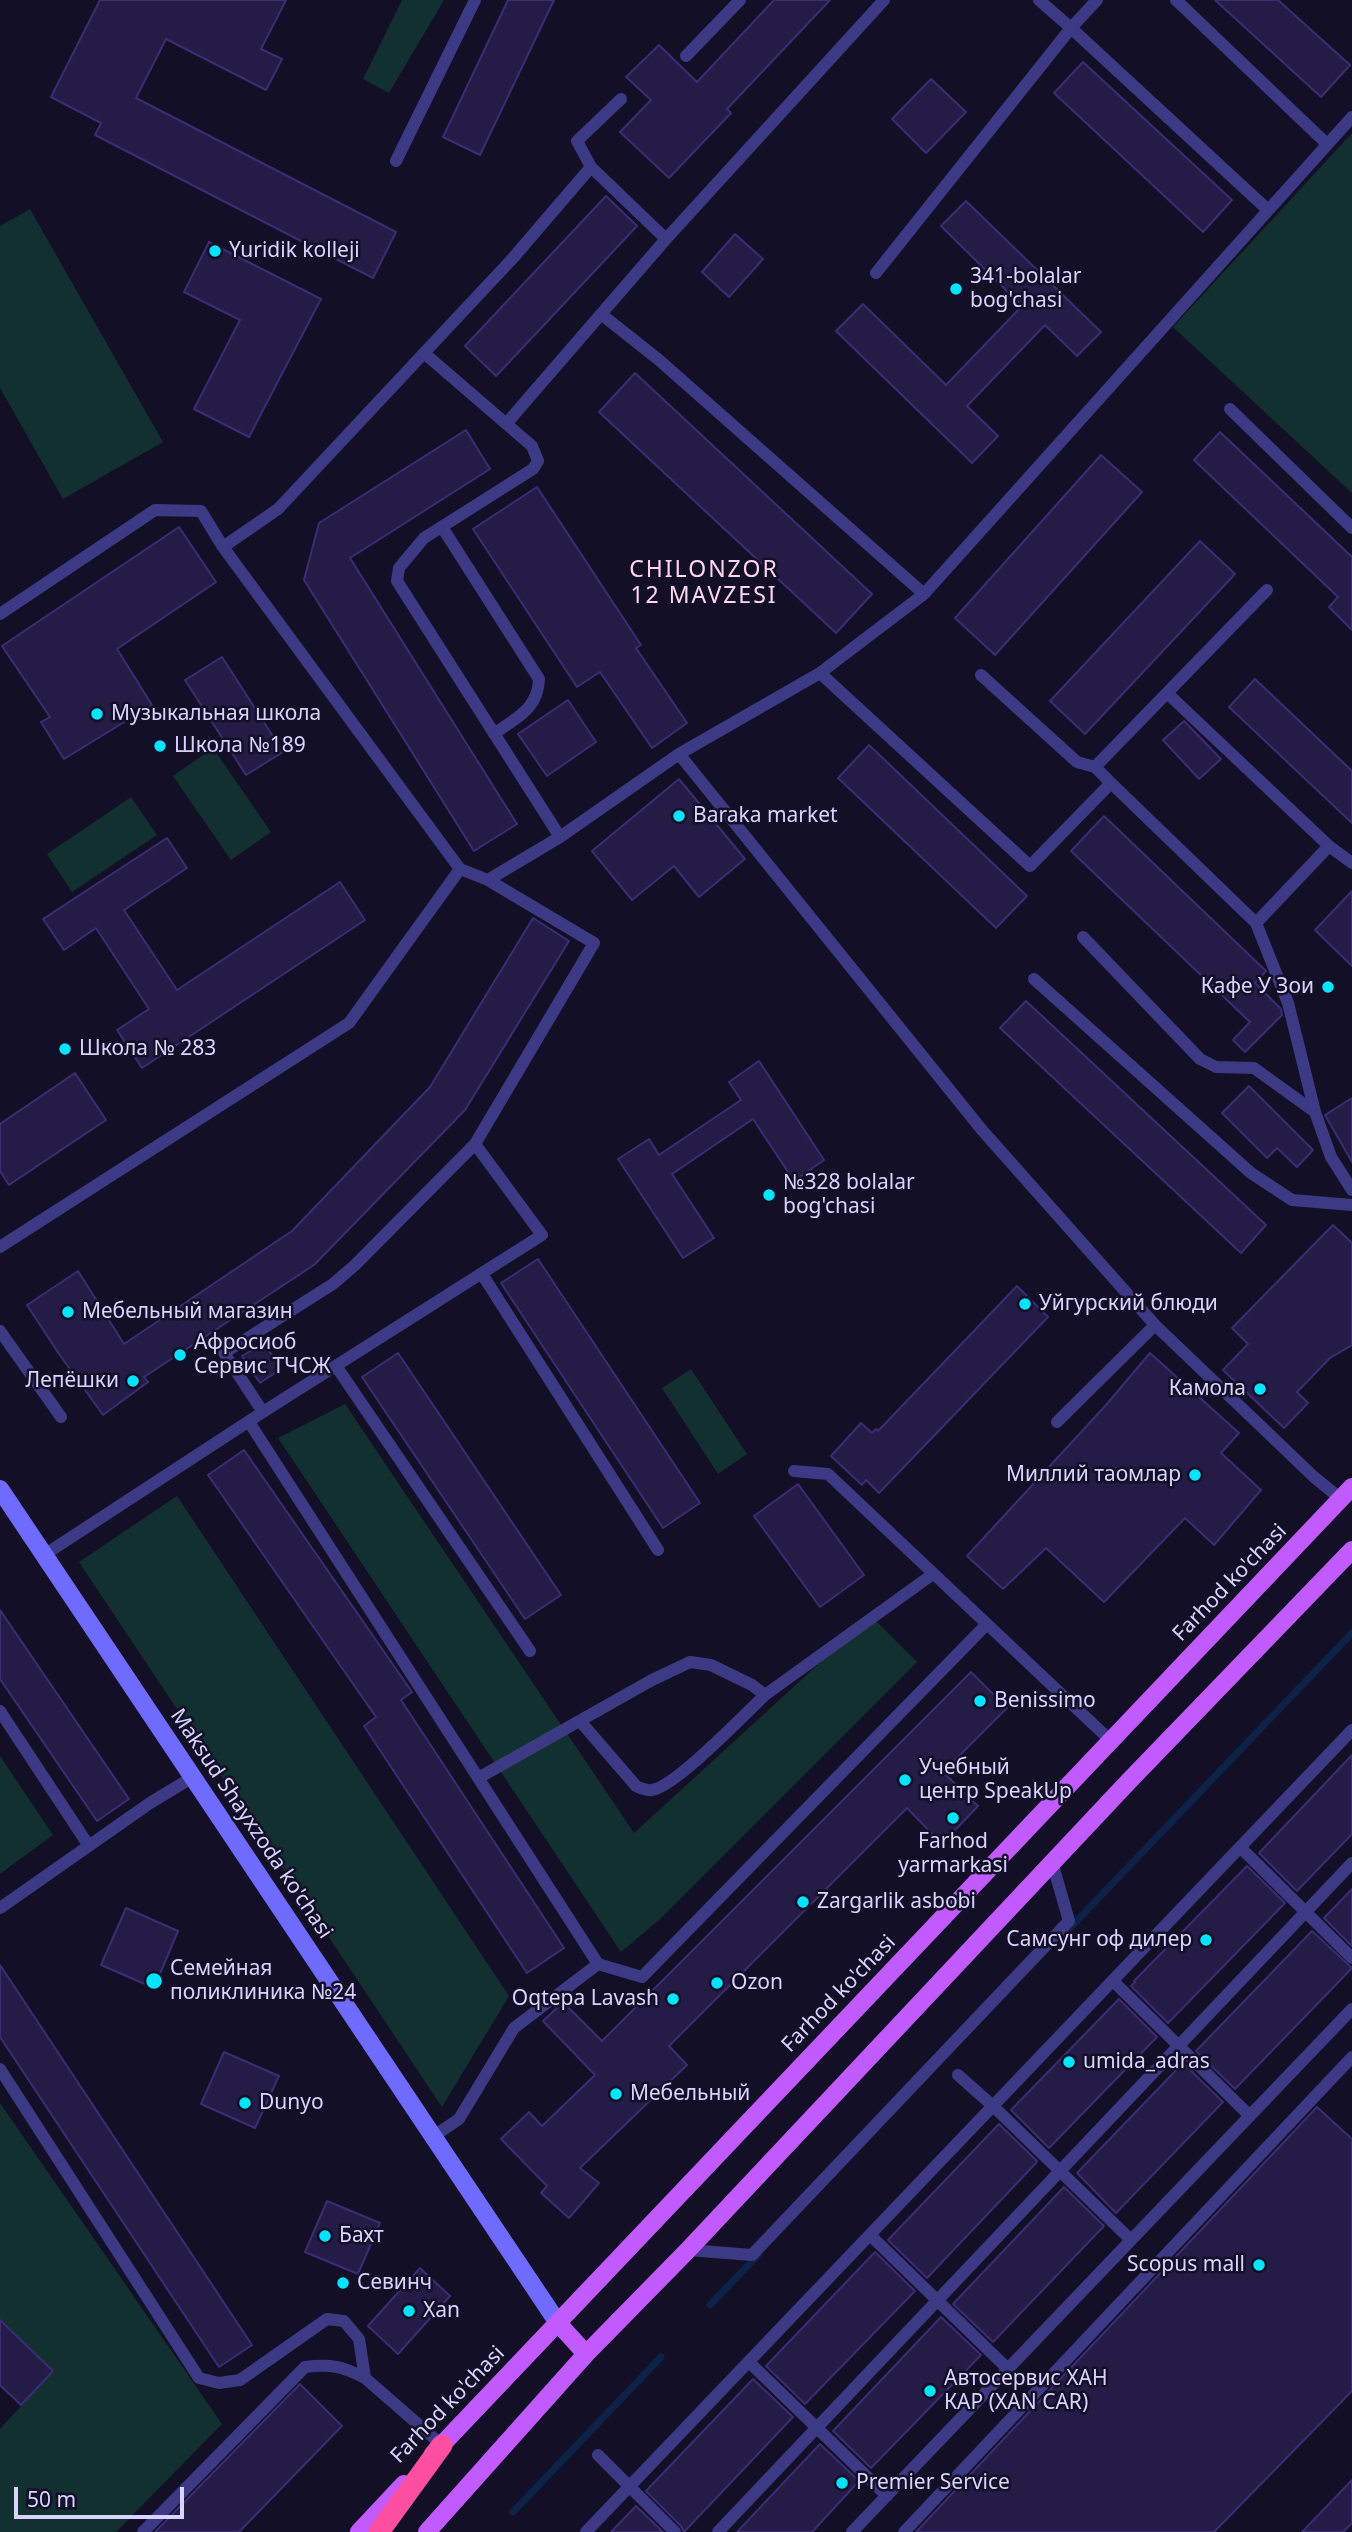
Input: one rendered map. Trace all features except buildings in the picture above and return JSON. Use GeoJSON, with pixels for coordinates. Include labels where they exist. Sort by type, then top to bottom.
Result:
{"type":"FeatureCollection","features":[{"type":"Feature","properties":{"kind":"highway"},"geometry":{"type":"LineString","coordinates":[[379,2532],[442,2445]]}},
{"type":"Feature","properties":{"kind":"main road","name":"Farhod ko'chasi"},"geometry":{"type":"LineString","coordinates":[[359,2532],[1346,1493]]}},
{"type":"Feature","properties":{"kind":"main road"},"geometry":{"type":"LineString","coordinates":[[427,2532],[586,2354],[688,2250],[1052,1862],[1352,1550]]}},
{"type":"Feature","properties":{"kind":"main road","name":"Maksud Shayxzoda ko'chasi"},"geometry":{"type":"LineString","coordinates":[[558,2323],[586,2354]]}},
{"type":"Feature","properties":{"kind":"street","name":"Maksud Shayxzoda ko'chasi"},"geometry":{"type":"LineString","coordinates":[[0,1489],[558,2323]]}},
{"type":"Feature","properties":{"kind":"lane"},"geometry":{"type":"LineString","coordinates":[[396,161],[475,0]]}},
{"type":"Feature","properties":{"kind":"lane"},"geometry":{"type":"LineString","coordinates":[[686,56],[740,0]]}},
{"type":"Feature","properties":{"kind":"lane"},"geometry":{"type":"LineString","coordinates":[[506,424],[666,239],[884,0]]}},
{"type":"Feature","properties":{"kind":"lane"},"geometry":{"type":"LineString","coordinates":[[1039,0],[1268,210]]}},
{"type":"Feature","properties":{"kind":"lane"},"geometry":{"type":"LineString","coordinates":[[876,273],[1071,28],[1097,0]]}},
{"type":"Feature","properties":{"kind":"lane"},"geometry":{"type":"LineString","coordinates":[[1176,0],[1328,144]]}},
{"type":"Feature","properties":{"kind":"lane"},"geometry":{"type":"LineString","coordinates":[[621,99],[577,141],[591,167],[666,239]]}},
{"type":"Feature","properties":{"kind":"lane"},"geometry":{"type":"LineString","coordinates":[[488,880],[560,837],[680,754],[820,673],[924,594],[1352,117]]}},
{"type":"Feature","properties":{"kind":"lane"},"geometry":{"type":"LineString","coordinates":[[223,547],[278,509],[513,258],[591,167]]}},
{"type":"Feature","properties":{"kind":"lane"},"geometry":{"type":"LineString","coordinates":[[601,314],[659,360],[924,594]]}},
{"type":"Feature","properties":{"kind":"lane"},"geometry":{"type":"LineString","coordinates":[[424,353],[533,446],[538,461],[533,469],[424,538],[399,568],[397,581],[560,837]]}},
{"type":"Feature","properties":{"kind":"lane"},"geometry":{"type":"LineString","coordinates":[[1230,409],[1352,528]]}},
{"type":"Feature","properties":{"kind":"lane"},"geometry":{"type":"LineString","coordinates":[[0,614],[155,510],[201,511],[223,547],[460,869],[488,880],[594,943],[475,1144],[333,1284],[224,1353],[263,1412]]}},
{"type":"Feature","properties":{"kind":"lane"},"geometry":{"type":"LineString","coordinates":[[442,527],[539,679],[539,691],[533,705],[494,734]]}},
{"type":"Feature","properties":{"kind":"lane"},"geometry":{"type":"LineString","coordinates":[[1095,767],[1267,590]]}},
{"type":"Feature","properties":{"kind":"lane"},"geometry":{"type":"LineString","coordinates":[[820,673],[1030,866],[1111,783]]}},
{"type":"Feature","properties":{"kind":"lane"},"geometry":{"type":"LineString","coordinates":[[981,675],[1077,762],[1095,767],[1256,923],[1288,1003],[1315,1112],[1331,1157],[1352,1190]]}},
{"type":"Feature","properties":{"kind":"lane"},"geometry":{"type":"LineString","coordinates":[[1167,693],[1329,846],[1352,863]]}},
{"type":"Feature","properties":{"kind":"lane"},"geometry":{"type":"LineString","coordinates":[[680,754],[982,1130],[1155,1325],[1314,1477],[1346,1493]]}},
{"type":"Feature","properties":{"kind":"lane"},"geometry":{"type":"LineString","coordinates":[[1256,923],[1329,846]]}},
{"type":"Feature","properties":{"kind":"lane"},"geometry":{"type":"LineString","coordinates":[[0,1247],[349,1023],[460,869]]}},
{"type":"Feature","properties":{"kind":"lane"},"geometry":{"type":"LineString","coordinates":[[1083,937],[1200,1059],[1216,1067],[1254,1068],[1315,1112]]}},
{"type":"Feature","properties":{"kind":"lane"},"geometry":{"type":"LineString","coordinates":[[1034,979],[1251,1173],[1292,1200],[1352,1205]]}},
{"type":"Feature","properties":{"kind":"lane"},"geometry":{"type":"LineString","coordinates":[[44,1555],[542,1235],[475,1144]]}},
{"type":"Feature","properties":{"kind":"lane"},"geometry":{"type":"LineString","coordinates":[[482,1274],[658,1550]]}},
{"type":"Feature","properties":{"kind":"lane"},"geometry":{"type":"LineString","coordinates":[[1057,1422],[1155,1325]]}},
{"type":"Feature","properties":{"kind":"lane"},"geometry":{"type":"LineString","coordinates":[[0,1331],[61,1417]]}},
{"type":"Feature","properties":{"kind":"lane"},"geometry":{"type":"LineString","coordinates":[[336,1366],[530,1651]]}},
{"type":"Feature","properties":{"kind":"lane"},"geometry":{"type":"LineString","coordinates":[[249,1422],[598,1964],[642,1977],[986,1625]]}},
{"type":"Feature","properties":{"kind":"lane"},"geometry":{"type":"LineString","coordinates":[[794,1471],[828,1474],[1111,1741]]}},
{"type":"Feature","properties":{"kind":"lane"},"geometry":{"type":"LineString","coordinates":[[580,1721],[636,1786],[654,1790],[688,1767],[765,1695],[933,1574]]}},
{"type":"Feature","properties":{"kind":"lane"},"geometry":{"type":"LineString","coordinates":[[480,1777],[690,1662],[711,1665],[752,1685],[765,1695]]}},
{"type":"Feature","properties":{"kind":"lane"},"geometry":{"type":"LineString","coordinates":[[0,1711],[89,1846]]}},
{"type":"Feature","properties":{"kind":"lane"},"geometry":{"type":"LineString","coordinates":[[586,2532],[1352,1730]]}},
{"type":"Feature","properties":{"kind":"lane"},"geometry":{"type":"LineString","coordinates":[[0,1908],[193,1777]]}},
{"type":"Feature","properties":{"kind":"lane"},"geometry":{"type":"LineString","coordinates":[[1240,1847],[1352,1958]]}},
{"type":"Feature","properties":{"kind":"lane"},"geometry":{"type":"LineString","coordinates":[[688,2250],[752,2255],[1069,1921],[1052,1862]]}},
{"type":"Feature","properties":{"kind":"lane"},"geometry":{"type":"LineString","coordinates":[[718,2532],[1352,1863]]}},
{"type":"Feature","properties":{"kind":"lane"},"geometry":{"type":"LineString","coordinates":[[434,2137],[459,2119],[514,2028],[598,1964]]}},
{"type":"Feature","properties":{"kind":"lane"},"geometry":{"type":"LineString","coordinates":[[1113,1981],[1250,2116]]}},
{"type":"Feature","properties":{"kind":"lane"},"geometry":{"type":"LineString","coordinates":[[852,2532],[1352,2009]]}},
{"type":"Feature","properties":{"kind":"lane"},"geometry":{"type":"LineString","coordinates":[[905,2532],[1352,2057]]}},
{"type":"Feature","properties":{"kind":"lane"},"geometry":{"type":"LineString","coordinates":[[0,2069],[199,2378],[219,2383],[240,2381],[327,2319],[344,2321],[359,2339],[365,2378]]}},
{"type":"Feature","properties":{"kind":"lane"},"geometry":{"type":"LineString","coordinates":[[958,2075],[1131,2240]]}},
{"type":"Feature","properties":{"kind":"lane"},"geometry":{"type":"LineString","coordinates":[[870,2235],[1008,2369]]}},
{"type":"Feature","properties":{"kind":"lane"},"geometry":{"type":"LineString","coordinates":[[748,2362],[887,2496]]}},
{"type":"Feature","properties":{"kind":"lane"},"geometry":{"type":"LineString","coordinates":[[143,2532],[305,2367],[343,2367],[365,2378],[442,2445]]}},
{"type":"Feature","properties":{"kind":"lane"},"geometry":{"type":"LineString","coordinates":[[598,2455],[675,2532]]}},
{"type":"Feature","properties":{"kind":"green space"},"geometry":{"type":"Polygon","coordinates":[[[402,0],[444,0],[389,93],[363,79],[402,0]]]}},
{"type":"Feature","properties":{"kind":"green space"},"geometry":{"type":"Polygon","coordinates":[[[1352,133],[1352,493],[1173,327],[1352,133]]]}},
{"type":"Feature","properties":{"kind":"green space"},"geometry":{"type":"Polygon","coordinates":[[[30,209],[163,442],[63,499],[0,388],[0,226],[30,209]]]}},
{"type":"Feature","properties":{"kind":"green space"},"geometry":{"type":"Polygon","coordinates":[[[213,748],[271,832],[231,860],[173,776],[213,748]]]}},
{"type":"Feature","properties":{"kind":"green space"},"geometry":{"type":"Polygon","coordinates":[[[131,797],[157,835],[72,892],[47,854],[131,797]]]}},
{"type":"Feature","properties":{"kind":"green space"},"geometry":{"type":"Polygon","coordinates":[[[691,1369],[747,1454],[718,1474],[662,1388],[691,1369]]]}},
{"type":"Feature","properties":{"kind":"green space"},"geometry":{"type":"Polygon","coordinates":[[[345,1404],[634,1833],[871,1616],[917,1662],[659,1920],[621,1952],[278,1438],[345,1404]]]}},
{"type":"Feature","properties":{"kind":"green space"},"geometry":{"type":"Polygon","coordinates":[[[177,1496],[509,1996],[442,2107],[79,1562],[177,1496]]]}},
{"type":"Feature","properties":{"kind":"green space"},"geometry":{"type":"Polygon","coordinates":[[[0,1756],[53,1835],[0,1874],[0,1756]]]}},
{"type":"Feature","properties":{"kind":"green space"},"geometry":{"type":"Polygon","coordinates":[[[0,2103],[222,2424],[116,2532],[0,2532],[0,2429],[53,2371],[0,2320],[0,2103]]]}},
{"type":"Feature","properties":{"kind":"waterway"},"geometry":{"type":"LineString","coordinates":[[1068,1930],[1352,1633]]}},
{"type":"Feature","properties":{"kind":"waterway"},"geometry":{"type":"LineString","coordinates":[[710,2305],[758,2255]]}},
{"type":"Feature","properties":{"kind":"waterway"},"geometry":{"type":"LineString","coordinates":[[513,2512],[661,2357]]}},
{"type":"Feature","properties":{"kind":"place","name":"Yuridik kolleji"},"geometry":{"type":"Point","coordinates":[215,251]}},
{"type":"Feature","properties":{"kind":"place","name":"341-bolalar bog'chasi"},"geometry":{"type":"Point","coordinates":[956,289]}},
{"type":"Feature","properties":{"kind":"place","name":"Музыкальная школа"},"geometry":{"type":"Point","coordinates":[97,714]}},
{"type":"Feature","properties":{"kind":"place","name":"Школа №189"},"geometry":{"type":"Point","coordinates":[160,746]}},
{"type":"Feature","properties":{"kind":"place","name":"Baraka market"},"geometry":{"type":"Point","coordinates":[679,816]}},
{"type":"Feature","properties":{"kind":"place","name":"Кафе У Зои"},"geometry":{"type":"Point","coordinates":[1328,987]}},
{"type":"Feature","properties":{"kind":"place","name":"Школа № 283"},"geometry":{"type":"Point","coordinates":[65,1049]}},
{"type":"Feature","properties":{"kind":"place","name":"№328 bolalar bog'chasi"},"geometry":{"type":"Point","coordinates":[769,1195]}},
{"type":"Feature","properties":{"kind":"place","name":"Уйгурский блюди"},"geometry":{"type":"Point","coordinates":[1025,1304]}},
{"type":"Feature","properties":{"kind":"place","name":"Мебельный магазин"},"geometry":{"type":"Point","coordinates":[68,1312]}},
{"type":"Feature","properties":{"kind":"place","name":"Афросиоб Сервис ТЧСЖ"},"geometry":{"type":"Point","coordinates":[180,1355]}},
{"type":"Feature","properties":{"kind":"place","name":"Лепёшки"},"geometry":{"type":"Point","coordinates":[133,1381]}},
{"type":"Feature","properties":{"kind":"place","name":"Камола"},"geometry":{"type":"Point","coordinates":[1260,1389]}},
{"type":"Feature","properties":{"kind":"place","name":"Миллий таомлар"},"geometry":{"type":"Point","coordinates":[1195,1475]}},
{"type":"Feature","properties":{"kind":"place","name":"Benissimo"},"geometry":{"type":"Point","coordinates":[980,1701]}},
{"type":"Feature","properties":{"kind":"place","name":"Учебный центр SpeakUp"},"geometry":{"type":"Point","coordinates":[905,1780]}},
{"type":"Feature","properties":{"kind":"place","name":"Farhod yarmarkasi"},"geometry":{"type":"Point","coordinates":[953,1818]}},
{"type":"Feature","properties":{"kind":"place","name":"Zargarlik asbobi"},"geometry":{"type":"Point","coordinates":[803,1902]}},
{"type":"Feature","properties":{"kind":"place","name":"Самсунг оф дилер"},"geometry":{"type":"Point","coordinates":[1206,1940]}},
{"type":"Feature","properties":{"kind":"place","name":"Семейная поликлиника №24"},"geometry":{"type":"Point","coordinates":[154,1981]}},
{"type":"Feature","properties":{"kind":"place","name":"Ozon"},"geometry":{"type":"Point","coordinates":[717,1983]}},
{"type":"Feature","properties":{"kind":"place","name":"Oqtepa Lavash"},"geometry":{"type":"Point","coordinates":[673,1999]}},
{"type":"Feature","properties":{"kind":"place","name":"umida_adras"},"geometry":{"type":"Point","coordinates":[1069,2062]}},
{"type":"Feature","properties":{"kind":"place","name":"Мебельный"},"geometry":{"type":"Point","coordinates":[616,2094]}},
{"type":"Feature","properties":{"kind":"place","name":"Dunyo"},"geometry":{"type":"Point","coordinates":[245,2103]}},
{"type":"Feature","properties":{"kind":"place","name":"Бахт"},"geometry":{"type":"Point","coordinates":[325,2236]}},
{"type":"Feature","properties":{"kind":"place","name":"Scopus mall"},"geometry":{"type":"Point","coordinates":[1259,2265]}},
{"type":"Feature","properties":{"kind":"place","name":"Севинч"},"geometry":{"type":"Point","coordinates":[343,2283]}},
{"type":"Feature","properties":{"kind":"place","name":"Xan"},"geometry":{"type":"Point","coordinates":[409,2311]}},
{"type":"Feature","properties":{"kind":"place","name":"Автосервис ХАН КАР (XAN CAR)"},"geometry":{"type":"Point","coordinates":[930,2391]}},
{"type":"Feature","properties":{"kind":"place","name":"Premier Service"},"geometry":{"type":"Point","coordinates":[842,2483]}},
{"type":"Feature","properties":{"kind":"district","name":"CHILONZOR 12 MAVZESI"},"geometry":{"type":"Point","coordinates":[704,583]}}]}
